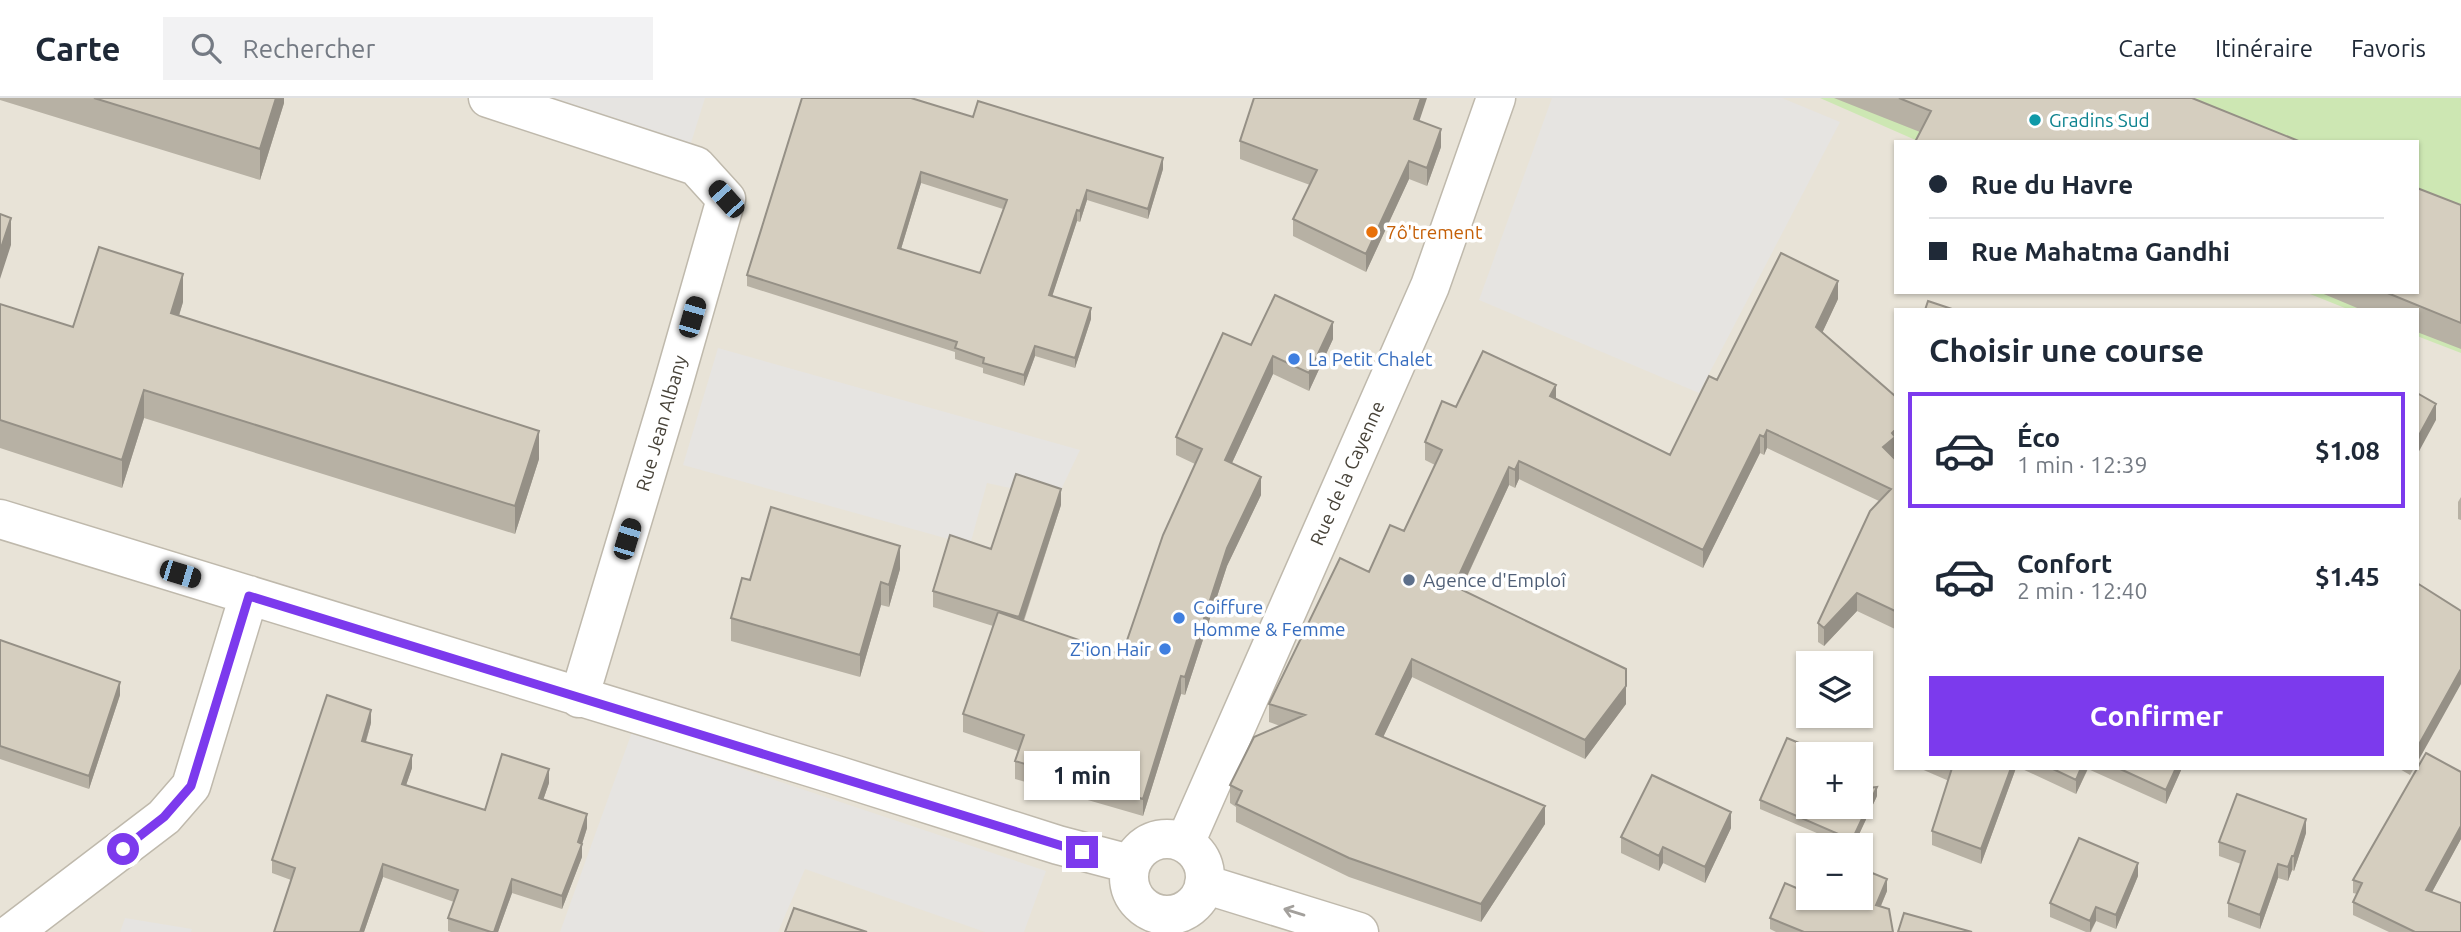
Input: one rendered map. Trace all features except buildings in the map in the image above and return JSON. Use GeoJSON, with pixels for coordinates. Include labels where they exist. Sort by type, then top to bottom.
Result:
{"type":"FeatureCollection","features":[{"type":"Feature","properties":{"kind":"street","name":"Rue Jean Albany"},"geometry":{"type":"LineString","coordinates":[[488,98],[696,166],[726,199],[579,698]]}},
{"type":"Feature","properties":{"kind":"street","name":"Rue de la Cayenne"},"geometry":{"type":"LineString","coordinates":[[1185,843],[1430,286],[1496,98]]}},
{"type":"Feature","properties":{"kind":"street"},"geometry":{"type":"LineString","coordinates":[[0,519],[1058,845],[1130,864]]}},
{"type":"Feature","properties":{"kind":"street"},"geometry":{"type":"LineString","coordinates":[[13,932],[164,817],[191,786],[249,596]]}},
{"type":"Feature","properties":{"kind":"street"},"geometry":{"type":"LineString","coordinates":[[1163,839],[1185,843],[1200,858],[1204,868],[1204,884],[1198,899],[1183,912],[1163,916],[1150,923],[1144,909],[1132,894],[1128,874],[1130,864],[1143,847],[1152,842],[1163,839]]}},
{"type":"Feature","properties":{"kind":"street"},"geometry":{"type":"LineString","coordinates":[[1204,884],[1359,932]]}},
{"type":"Feature","properties":{"kind":"shaded area"},"geometry":{"type":"Polygon","coordinates":[[[0,98],[2461,98],[2461,932],[0,932],[0,98]]]}},
{"type":"Feature","properties":{"kind":"shaded area"},"geometry":{"type":"Polygon","coordinates":[[[539,98],[705,98],[690,146],[539,98]]]}},
{"type":"Feature","properties":{"kind":"shaded area"},"geometry":{"type":"Polygon","coordinates":[[[1552,98],[1782,98],[1840,122],[1699,393],[1479,300],[1552,98]]]}},
{"type":"Feature","properties":{"kind":"shaded area"},"geometry":{"type":"Polygon","coordinates":[[[718,348],[1080,450],[1057,498],[987,483],[970,545],[683,465],[718,348]]]}},
{"type":"Feature","properties":{"kind":"shaded area"},"geometry":{"type":"Polygon","coordinates":[[[632,732],[1046,871],[1024,932],[985,932],[805,869],[778,932],[560,932],[632,732]]]}},
{"type":"Feature","properties":{"kind":"shaded area"},"geometry":{"type":"Polygon","coordinates":[[[125,918],[192,929],[191,932],[120,932],[125,918]]]}},
{"type":"Feature","properties":{"kind":"green space"},"geometry":{"type":"Polygon","coordinates":[[[1820,98],[2461,98],[2461,353],[2419,337],[2419,308],[2345,308],[2310,294],[2419,294],[2419,140],[1915,140],[1820,98]]]}},
{"type":"Feature","properties":{"kind":"place","name":"Gradins Sud"},"geometry":{"type":"Point","coordinates":[2035,120]}},
{"type":"Feature","properties":{"kind":"place","name":"7ô'trement"},"geometry":{"type":"Point","coordinates":[1372,232]}},
{"type":"Feature","properties":{"kind":"place","name":"La Petit Chalet"},"geometry":{"type":"Point","coordinates":[1294,359]}},
{"type":"Feature","properties":{"kind":"place","name":"Agence d'Emploî"},"geometry":{"type":"Point","coordinates":[1409,580]}},
{"type":"Feature","properties":{"kind":"place","name":"Coiffure Homme & Femme"},"geometry":{"type":"Point","coordinates":[1179,618]}},
{"type":"Feature","properties":{"kind":"place","name":"Z'ion Hair"},"geometry":{"type":"Point","coordinates":[1165,649]}},
{"type":"Feature","properties":{"kind":"route"},"geometry":{"type":"LineString","coordinates":[[123,849],[164,817],[191,786],[249,596],[1082,852]]}}]}
